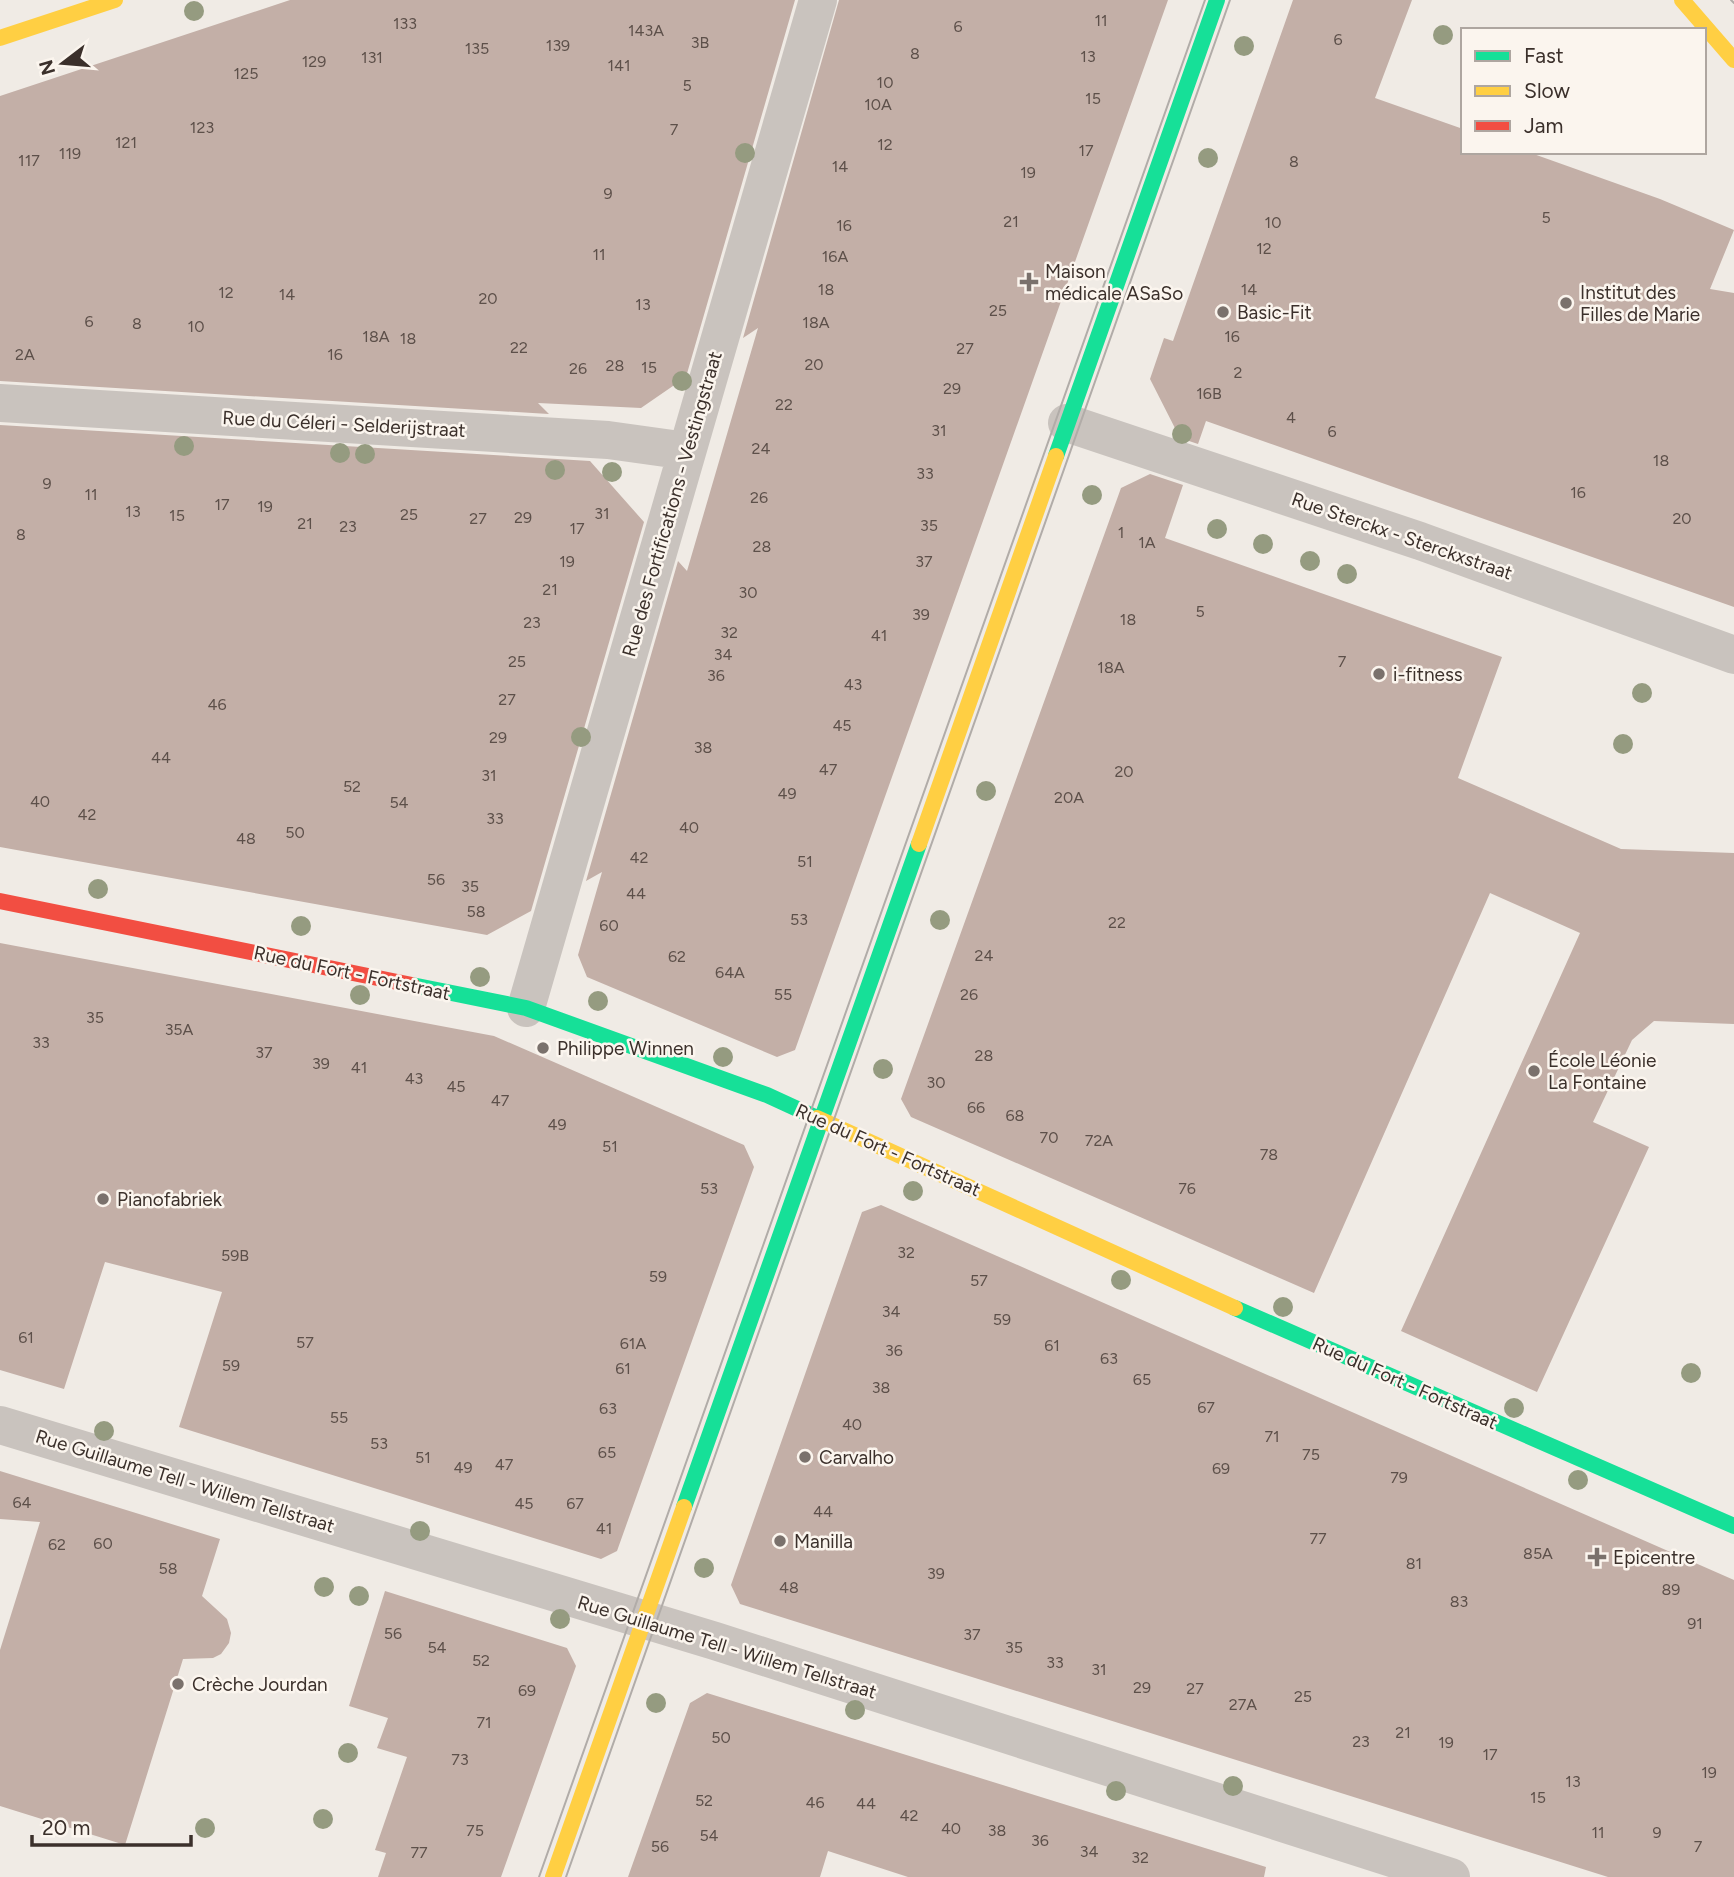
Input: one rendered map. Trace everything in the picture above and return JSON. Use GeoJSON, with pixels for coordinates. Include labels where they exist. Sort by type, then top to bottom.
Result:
{"type":"FeatureCollection","features":[{"type":"Feature","properties":{"kind":"street"},"geometry":{"type":"LineString","coordinates":[[0,38],[115,0]]}},
{"type":"Feature","properties":{"kind":"street","name":"Rue des Fortifications - Vestingstraat"},"geometry":{"type":"LineString","coordinates":[[526,1008],[818,0]]}},
{"type":"Feature","properties":{"kind":"street"},"geometry":{"type":"LineString","coordinates":[[553,1877],[1217,0]]}},
{"type":"Feature","properties":{"kind":"street"},"geometry":{"type":"LineString","coordinates":[[1682,0],[1734,60]]}},
{"type":"Feature","properties":{"kind":"street","name":"Rue du Céleri - Selderijstraat"},"geometry":{"type":"LineString","coordinates":[[0,403],[608,440],[687,451]]}},
{"type":"Feature","properties":{"kind":"street","name":"Rue Sterckx - Sterckxstraat"},"geometry":{"type":"LineString","coordinates":[[1067,423],[1420,541],[1734,655]]}},
{"type":"Feature","properties":{"kind":"street","name":"Rue du Fort - Fortstraat"},"geometry":{"type":"LineString","coordinates":[[0,901],[526,1008],[767,1095],[1333,1352],[1734,1526]]}},
{"type":"Feature","properties":{"kind":"street","name":"Rue Guillaume Tell - Willem Tellstraat"},"geometry":{"type":"LineString","coordinates":[[0,1425],[643,1620],[1451,1877]]}},
{"type":"Feature","properties":{"kind":"building"},"geometry":{"type":"Polygon","coordinates":[[[290,0],[795,0],[686,377],[641,408],[538,403],[549,414],[0,381],[0,96],[290,0]]]}},
{"type":"Feature","properties":{"kind":"building"},"geometry":{"type":"Polygon","coordinates":[[[839,0],[1168,0],[795,1050],[777,1057],[587,977],[578,955],[602,872],[586,881],[678,561],[687,571],[758,328],[743,338],[839,0]]]}},
{"type":"Feature","properties":{"kind":"building","name":"Institut des Filles de Marie"},"geometry":{"type":"Polygon","coordinates":[[[1293,0],[1412,0],[1375,98],[1461,128],[1461,154],[1534,154],[1660,199],[1734,230],[1710,289],[1734,293],[1734,607],[1206,421],[1198,444],[1180,438],[1150,379],[1164,338],[1173,341],[1293,0]]]}},
{"type":"Feature","properties":{"kind":"building"},"geometry":{"type":"Polygon","coordinates":[[[0,425],[590,461],[644,522],[531,911],[487,935],[0,847],[0,425]]]}},
{"type":"Feature","properties":{"kind":"building"},"geometry":{"type":"Polygon","coordinates":[[[1150,474],[1183,485],[1165,538],[1502,657],[1458,778],[1621,849],[1734,853],[1734,1024],[1654,1021],[1632,1040],[1593,1122],[1649,1147],[1537,1392],[1401,1331],[1580,933],[1490,893],[1314,1293],[911,1117],[901,1099],[1121,488],[1150,474]]]}},
{"type":"Feature","properties":{"kind":"building"},"geometry":{"type":"Polygon","coordinates":[[[0,943],[494,1036],[744,1145],[754,1167],[617,1551],[601,1559],[179,1427],[222,1292],[105,1262],[64,1389],[0,1370],[0,943]]]}},
{"type":"Feature","properties":{"kind":"building"},"geometry":{"type":"Polygon","coordinates":[[[881,1205],[1734,1580],[1734,1877],[1608,1877],[740,1604],[731,1585],[862,1212],[881,1205]]]}},
{"type":"Feature","properties":{"kind":"building"},"geometry":{"type":"Polygon","coordinates":[[[0,1471],[220,1539],[202,1596],[227,1619],[231,1633],[229,1643],[221,1654],[213,1658],[183,1659],[125,1845],[0,1806],[0,1650],[40,1522],[0,1519],[0,1471]]]}},
{"type":"Feature","properties":{"kind":"building"},"geometry":{"type":"Polygon","coordinates":[[[385,1591],[567,1648],[576,1666],[501,1877],[378,1877],[386,1853],[375,1850],[407,1757],[377,1748],[388,1718],[349,1706],[385,1591]]]}},
{"type":"Feature","properties":{"kind":"building"},"geometry":{"type":"Polygon","coordinates":[[[707,1693],[1266,1867],[1264,1877],[908,1877],[828,1851],[820,1877],[628,1877],[690,1703],[707,1693]]]}},
{"type":"Feature","properties":{"kind":"tram line"},"geometry":{"type":"LineString","coordinates":[[539,1877],[1205,0]]}},
{"type":"Feature","properties":{"kind":"tram line"},"geometry":{"type":"LineString","coordinates":[[566,1877],[1230,0]]}},
{"type":"Feature","properties":{"kind":"tram line"},"geometry":{"type":"LineString","coordinates":[[1731,0],[1734,3]]}},
{"type":"Feature","properties":{"kind":"traffic: fast"},"geometry":{"type":"LineString","coordinates":[[1056,456],[1217,0]]}},
{"type":"Feature","properties":{"kind":"traffic: fast"},"geometry":{"type":"LineString","coordinates":[[684,1507],[919,844]]}},
{"type":"Feature","properties":{"kind":"traffic: fast"},"geometry":{"type":"LineString","coordinates":[[412,985],[526,1008],[767,1095],[817,1118]]}},
{"type":"Feature","properties":{"kind":"traffic: fast"},"geometry":{"type":"LineString","coordinates":[[1235,1308],[1734,1526]]}},
{"type":"Feature","properties":{"kind":"traffic: slow"},"geometry":{"type":"LineString","coordinates":[[0,38],[115,0]]}},
{"type":"Feature","properties":{"kind":"traffic: slow"},"geometry":{"type":"LineString","coordinates":[[1682,0],[1734,60]]}},
{"type":"Feature","properties":{"kind":"traffic: slow"},"geometry":{"type":"LineString","coordinates":[[919,844],[1056,456]]}},
{"type":"Feature","properties":{"kind":"traffic: slow"},"geometry":{"type":"LineString","coordinates":[[817,1118],[1235,1308]]}},
{"type":"Feature","properties":{"kind":"traffic: slow"},"geometry":{"type":"LineString","coordinates":[[553,1877],[684,1507]]}},
{"type":"Feature","properties":{"kind":"traffic: jam"},"geometry":{"type":"LineString","coordinates":[[0,901],[412,985]]}},
{"type":"Feature","properties":{"kind":"place","name":"Maison médicale ASaSo"},"geometry":{"type":"Point","coordinates":[1029,282]}},
{"type":"Feature","properties":{"kind":"place","name":"Institut des Filles de Marie"},"geometry":{"type":"Point","coordinates":[1566,303]}},
{"type":"Feature","properties":{"kind":"place","name":"Basic-Fit"},"geometry":{"type":"Point","coordinates":[1223,312]}},
{"type":"Feature","properties":{"kind":"place","name":"i-fitness"},"geometry":{"type":"Point","coordinates":[1379,674]}},
{"type":"Feature","properties":{"kind":"place","name":"Philippe Winnen"},"geometry":{"type":"Point","coordinates":[543,1048]}},
{"type":"Feature","properties":{"kind":"place","name":"École Léonie La Fontaine"},"geometry":{"type":"Point","coordinates":[1534,1071]}},
{"type":"Feature","properties":{"kind":"place","name":"Pianofabriek"},"geometry":{"type":"Point","coordinates":[103,1199]}},
{"type":"Feature","properties":{"kind":"place","name":"Carvalho"},"geometry":{"type":"Point","coordinates":[805,1457]}},
{"type":"Feature","properties":{"kind":"place","name":"Manilla"},"geometry":{"type":"Point","coordinates":[780,1541]}},
{"type":"Feature","properties":{"kind":"place","name":"Epicentre"},"geometry":{"type":"Point","coordinates":[1597,1557]}},
{"type":"Feature","properties":{"kind":"place","name":"Crèche Jourdan"},"geometry":{"type":"Point","coordinates":[178,1684]}}]}
